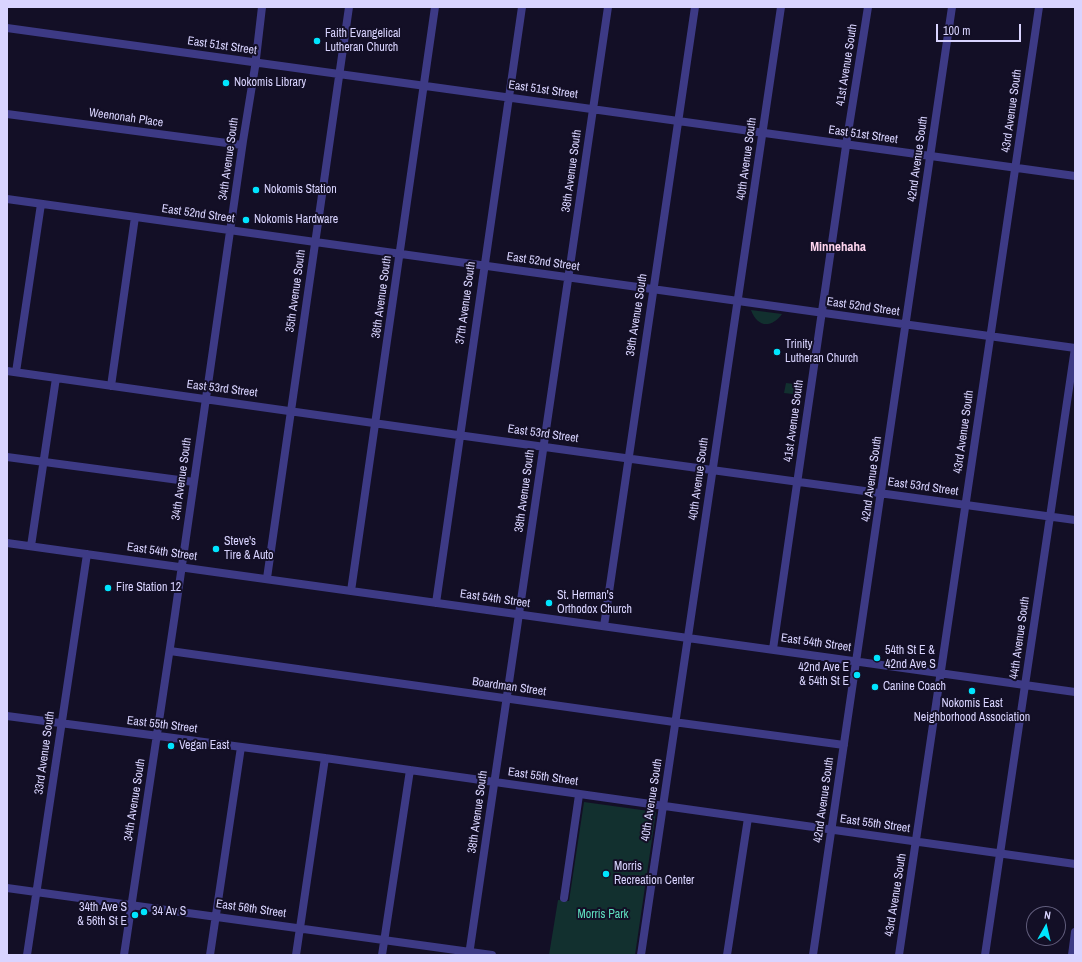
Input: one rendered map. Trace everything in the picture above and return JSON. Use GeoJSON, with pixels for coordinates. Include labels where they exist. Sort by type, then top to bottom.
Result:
{"type":"FeatureCollection","features":[{"type":"Feature","properties":{"kind":"street","name":"34th Avenue South"},"geometry":{"type":"LineString","coordinates":[[124,955],[170,651],[262,7]]}},
{"type":"Feature","properties":{"kind":"street","name":"35th Avenue South"},"geometry":{"type":"LineString","coordinates":[[266,578],[349,7]]}},
{"type":"Feature","properties":{"kind":"street","name":"36th Avenue South"},"geometry":{"type":"LineString","coordinates":[[351,591],[435,7]]}},
{"type":"Feature","properties":{"kind":"street","name":"37th Avenue South"},"geometry":{"type":"LineString","coordinates":[[436,603],[522,7]]}},
{"type":"Feature","properties":{"kind":"street","name":"38th Avenue South"},"geometry":{"type":"LineString","coordinates":[[469,953],[520,615],[608,7]]}},
{"type":"Feature","properties":{"kind":"street","name":"39th Avenue South"},"geometry":{"type":"LineString","coordinates":[[604,626],[695,7]]}},
{"type":"Feature","properties":{"kind":"street","name":"40th Avenue South"},"geometry":{"type":"LineString","coordinates":[[641,955],[781,7]]}},
{"type":"Feature","properties":{"kind":"street","name":"41st Avenue South"},"geometry":{"type":"LineString","coordinates":[[773,650],[868,7]]}},
{"type":"Feature","properties":{"kind":"street","name":"42nd Avenue South"},"geometry":{"type":"LineString","coordinates":[[813,955],[882,493],[952,7]]}},
{"type":"Feature","properties":{"kind":"street","name":"43rd Avenue South"},"geometry":{"type":"LineString","coordinates":[[899,955],[1039,7]]}},
{"type":"Feature","properties":{"kind":"street","name":"East 51st Street"},"geometry":{"type":"LineString","coordinates":[[7,28],[1075,176]]}},
{"type":"Feature","properties":{"kind":"street","name":"Weenonah Place"},"geometry":{"type":"LineString","coordinates":[[7,114],[242,145]]}},
{"type":"Feature","properties":{"kind":"street","name":"East 52nd Street"},"geometry":{"type":"LineString","coordinates":[[7,199],[1075,348]]}},
{"type":"Feature","properties":{"kind":"street"},"geometry":{"type":"LineString","coordinates":[[16,372],[41,204]]}},
{"type":"Feature","properties":{"kind":"street"},"geometry":{"type":"LineString","coordinates":[[111,386],[135,217]]}},
{"type":"Feature","properties":{"kind":"street","name":"44th Avenue South"},"geometry":{"type":"LineString","coordinates":[[985,955],[1075,348]]}},
{"type":"Feature","properties":{"kind":"street","name":"East 53rd Street"},"geometry":{"type":"LineString","coordinates":[[7,371],[1075,520]]}},
{"type":"Feature","properties":{"kind":"street"},"geometry":{"type":"LineString","coordinates":[[31,546],[56,378]]}},
{"type":"Feature","properties":{"kind":"street"},"geometry":{"type":"LineString","coordinates":[[7,457],[194,482]]}},
{"type":"Feature","properties":{"kind":"street","name":"East 54th Street"},"geometry":{"type":"LineString","coordinates":[[7,543],[1075,692]]}},
{"type":"Feature","properties":{"kind":"street","name":"33rd Avenue South"},"geometry":{"type":"LineString","coordinates":[[27,955],[87,554]]}},
{"type":"Feature","properties":{"kind":"street","name":"Boardman Street"},"geometry":{"type":"LineString","coordinates":[[170,651],[676,723],[844,745]]}},
{"type":"Feature","properties":{"kind":"street","name":"East 55th Street"},"geometry":{"type":"LineString","coordinates":[[7,716],[324,758],[1075,864]]}},
{"type":"Feature","properties":{"kind":"street"},"geometry":{"type":"LineString","coordinates":[[210,955],[241,747]]}},
{"type":"Feature","properties":{"kind":"street"},"geometry":{"type":"LineString","coordinates":[[296,955],[324,758]]}},
{"type":"Feature","properties":{"kind":"street"},"geometry":{"type":"LineString","coordinates":[[382,955],[410,770]]}},
{"type":"Feature","properties":{"kind":"street"},"geometry":{"type":"LineString","coordinates":[[564,898],[579,794]]}},
{"type":"Feature","properties":{"kind":"street"},"geometry":{"type":"LineString","coordinates":[[727,955],[748,818]]}},
{"type":"Feature","properties":{"kind":"street","name":"East 56th Street"},"geometry":{"type":"LineString","coordinates":[[7,888],[492,955]]}},
{"type":"Feature","properties":{"kind":"street"},"geometry":{"type":"LineString","coordinates":[[1072,955],[1075,932]]}},
{"type":"Feature","properties":{"kind":"green space"},"geometry":{"type":"Polygon","coordinates":[[[751,310],[782,314],[773,322],[765,324],[757,320],[751,310]]]}},
{"type":"Feature","properties":{"kind":"green space"},"geometry":{"type":"Polygon","coordinates":[[[786,383],[802,385],[801,395],[784,393],[786,383]]]}},
{"type":"Feature","properties":{"kind":"green space","name":"Morris Park"},"geometry":{"type":"Polygon","coordinates":[[[584,802],[656,812],[635,955],[549,955],[558,900],[569,901],[584,802]]]}},
{"type":"Feature","properties":{"kind":"place","name":"Faith Evangelical Lutheran Church"},"geometry":{"type":"Point","coordinates":[317,41]}},
{"type":"Feature","properties":{"kind":"place","name":"Nokomis Library"},"geometry":{"type":"Point","coordinates":[226,83]}},
{"type":"Feature","properties":{"kind":"place","name":"Nokomis Station"},"geometry":{"type":"Point","coordinates":[256,190]}},
{"type":"Feature","properties":{"kind":"place","name":"Nokomis Hardware"},"geometry":{"type":"Point","coordinates":[246,220]}},
{"type":"Feature","properties":{"kind":"place","name":"Trinity Lutheran Church"},"geometry":{"type":"Point","coordinates":[777,352]}},
{"type":"Feature","properties":{"kind":"place","name":"Steve's Tire & Auto"},"geometry":{"type":"Point","coordinates":[216,549]}},
{"type":"Feature","properties":{"kind":"place","name":"Fire Station 12"},"geometry":{"type":"Point","coordinates":[108,588]}},
{"type":"Feature","properties":{"kind":"place","name":"St. Herman's Orthodox Church"},"geometry":{"type":"Point","coordinates":[549,603]}},
{"type":"Feature","properties":{"kind":"place","name":"54th St E & 42nd Ave S"},"geometry":{"type":"Point","coordinates":[877,658]}},
{"type":"Feature","properties":{"kind":"place","name":"42nd Ave E & 54th St E"},"geometry":{"type":"Point","coordinates":[857,675]}},
{"type":"Feature","properties":{"kind":"place","name":"Canine Coach"},"geometry":{"type":"Point","coordinates":[875,687]}},
{"type":"Feature","properties":{"kind":"place","name":"Nokomis East Neighborhood Association"},"geometry":{"type":"Point","coordinates":[972,691]}},
{"type":"Feature","properties":{"kind":"place","name":"Vegan East"},"geometry":{"type":"Point","coordinates":[171,746]}},
{"type":"Feature","properties":{"kind":"place","name":"Morris Recreation Center"},"geometry":{"type":"Point","coordinates":[606,874]}},
{"type":"Feature","properties":{"kind":"place","name":"34 Av S"},"geometry":{"type":"Point","coordinates":[144,912]}},
{"type":"Feature","properties":{"kind":"place","name":"34th Ave S & 56th St E"},"geometry":{"type":"Point","coordinates":[135,915]}},
{"type":"Feature","properties":{"kind":"district","name":"Minnehaha"},"geometry":{"type":"Point","coordinates":[838,248]}}]}
